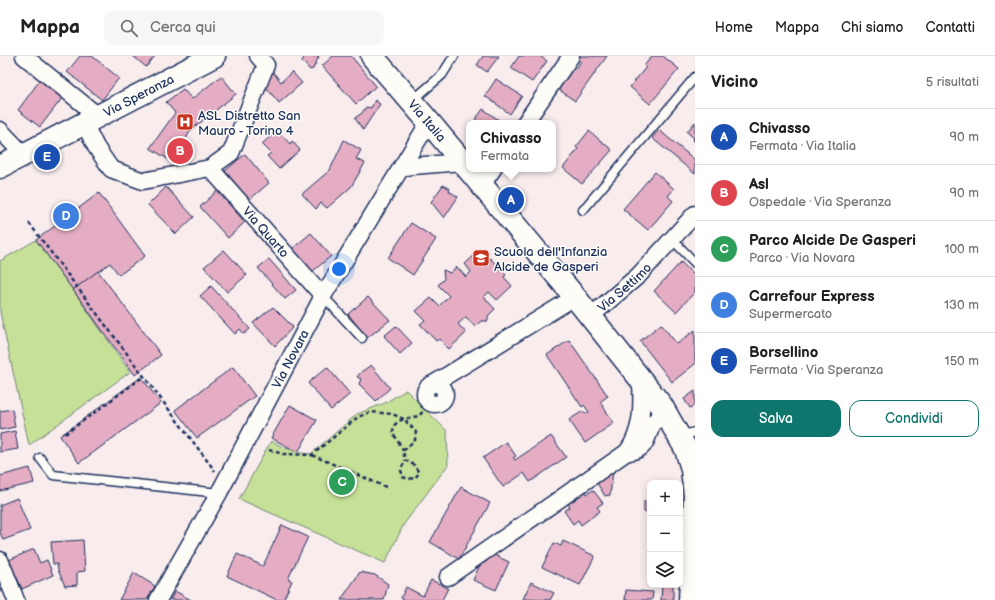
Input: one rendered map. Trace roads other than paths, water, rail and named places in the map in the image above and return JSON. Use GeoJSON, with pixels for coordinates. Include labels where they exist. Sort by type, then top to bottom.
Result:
{"type":"FeatureCollection","features":[{"type":"Feature","properties":{"kind":"street"},"geometry":{"type":"LineString","coordinates":[[24,56],[91,120],[96,147],[111,169],[143,181],[210,168],[231,152],[266,65],[258,56]]}},
{"type":"Feature","properties":{"kind":"street","name":"Via Speranza"},"geometry":{"type":"LineString","coordinates":[[0,167],[214,56]]}},
{"type":"Feature","properties":{"kind":"street","name":"Via Italia"},"geometry":{"type":"LineString","coordinates":[[372,56],[462,162],[466,164]]}},
{"type":"Feature","properties":{"kind":"street"},"geometry":{"type":"LineString","coordinates":[[527,120],[571,56]]}},
{"type":"Feature","properties":{"kind":"street","name":"Via Novara"},"geometry":{"type":"LineString","coordinates":[[158,600],[221,488],[323,296],[429,122]]}},
{"type":"Feature","properties":{"kind":"street"},"geometry":{"type":"LineString","coordinates":[[0,130],[24,155]]}},
{"type":"Feature","properties":{"kind":"street"},"geometry":{"type":"LineString","coordinates":[[401,168],[462,162]]}},
{"type":"Feature","properties":{"kind":"street","name":"Via Quarto"},"geometry":{"type":"LineString","coordinates":[[210,168],[323,296]]}},
{"type":"Feature","properties":{"kind":"street","name":"Via Italia"},"geometry":{"type":"LineString","coordinates":[[479,172],[488,177],[575,297],[591,316]]}},
{"type":"Feature","properties":{"kind":"street","name":"Via Settimo"},"geometry":{"type":"LineString","coordinates":[[690,600],[695,496],[692,470],[686,449],[687,434],[666,414],[661,405],[591,316],[639,274],[695,214]]}},
{"type":"Feature","properties":{"kind":"street"},"geometry":{"type":"LineString","coordinates":[[430,403],[440,404],[446,396],[443,386],[440,384],[433,384],[575,297]]}},
{"type":"Feature","properties":{"kind":"street"},"geometry":{"type":"LineString","coordinates":[[448,577],[627,452],[633,444],[640,424],[642,404],[641,380]]}},
{"type":"Feature","properties":{"kind":"street"},"geometry":{"type":"LineString","coordinates":[[627,452],[636,451],[642,447],[656,419],[666,414]]}},
{"type":"Feature","properties":{"kind":"street"},"geometry":{"type":"LineString","coordinates":[[0,560],[16,600]]}},
{"type":"Feature","properties":{"kind":"lane"},"geometry":{"type":"LineString","coordinates":[[412,102],[442,75],[454,56]]}},
{"type":"Feature","properties":{"kind":"lane"},"geometry":{"type":"LineString","coordinates":[[583,210],[695,77]]}},
{"type":"Feature","properties":{"kind":"lane"},"geometry":{"type":"LineString","coordinates":[[672,239],[695,262]]}},
{"type":"Feature","properties":{"kind":"lane"},"geometry":{"type":"LineString","coordinates":[[323,296],[362,338]]}},
{"type":"Feature","properties":{"kind":"lane"},"geometry":{"type":"LineString","coordinates":[[40,458],[53,475],[221,488]]}},
{"type":"Feature","properties":{"kind":"place","name":"ASL Distretto San Mauro - Torino 4"},"geometry":{"type":"Point","coordinates":[185,122]}},
{"type":"Feature","properties":{"kind":"place","name":"Asl"},"geometry":{"type":"Point","coordinates":[180,151]}},
{"type":"Feature","properties":{"kind":"place","name":"Borsellino"},"geometry":{"type":"Point","coordinates":[47,157]}},
{"type":"Feature","properties":{"kind":"place","name":"Chivasso"},"geometry":{"type":"Point","coordinates":[511,200]}},
{"type":"Feature","properties":{"kind":"place","name":"Carrefour Express"},"geometry":{"type":"Point","coordinates":[66,216]}},
{"type":"Feature","properties":{"kind":"place","name":"Scuola dell'Infanzia Alcide de Gasperi"},"geometry":{"type":"Point","coordinates":[481,258]}},
{"type":"Feature","properties":{"kind":"place","name":"Parco Alcide De Gasperi"},"geometry":{"type":"Point","coordinates":[342,482]}}]}
